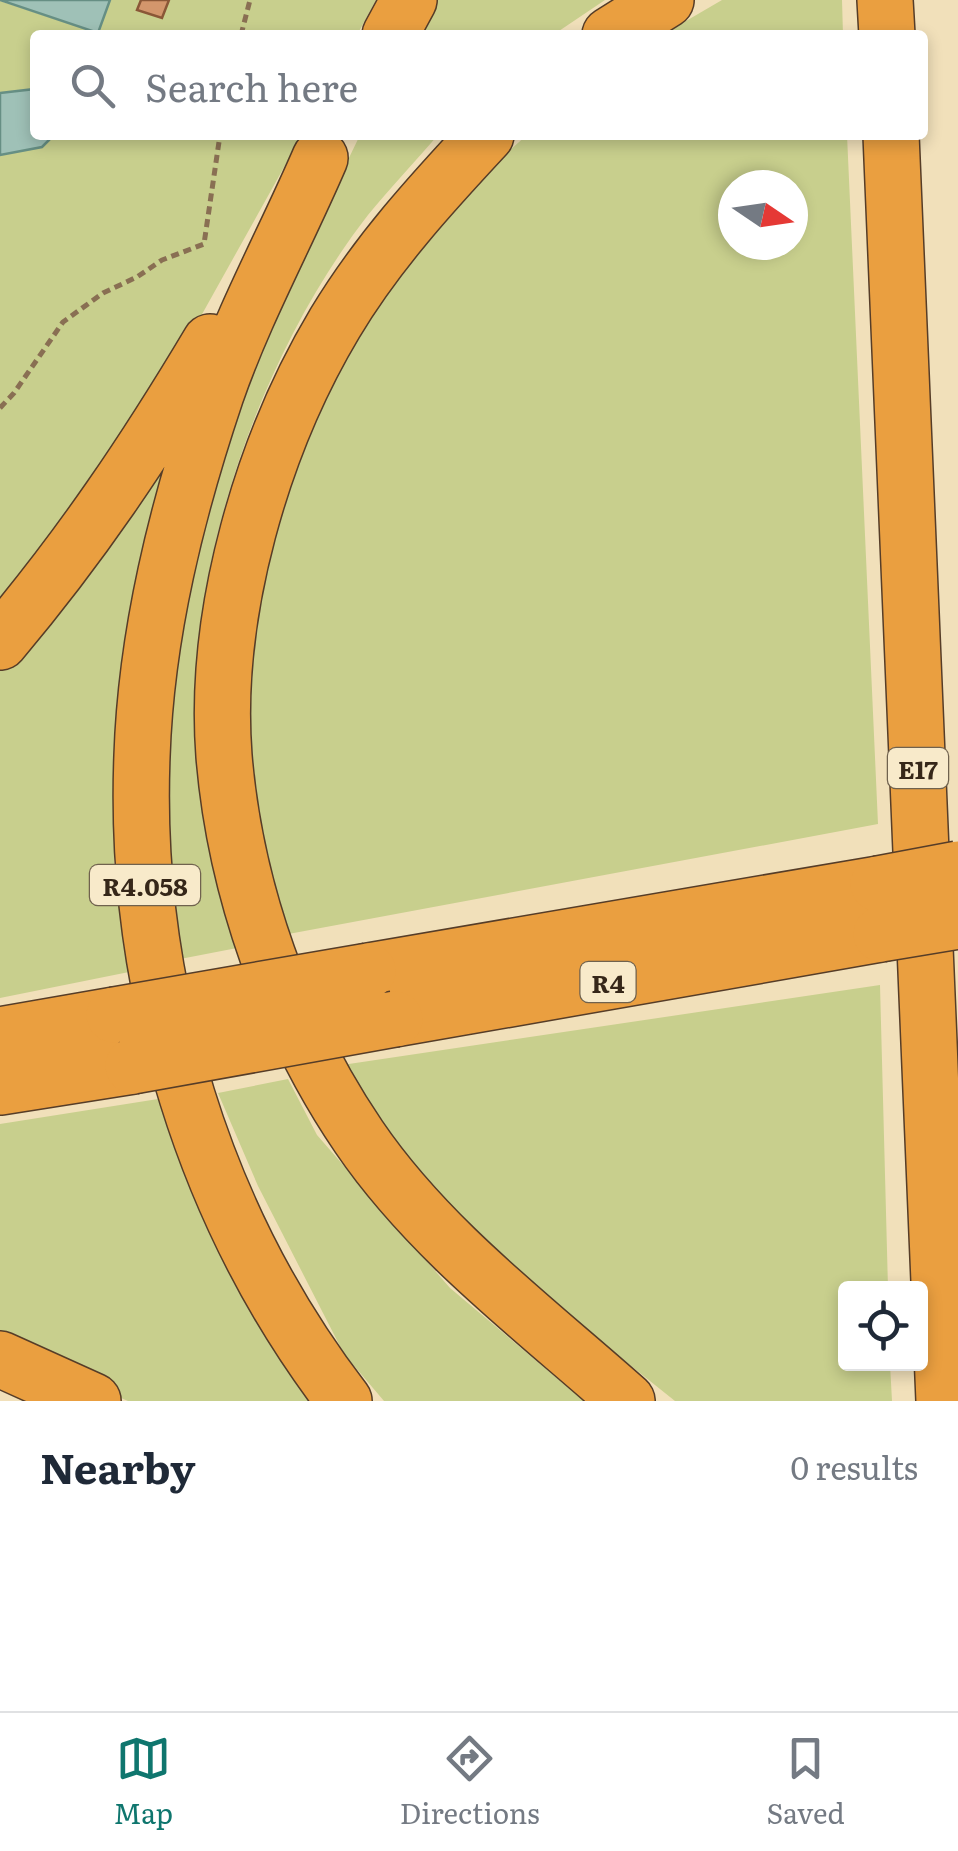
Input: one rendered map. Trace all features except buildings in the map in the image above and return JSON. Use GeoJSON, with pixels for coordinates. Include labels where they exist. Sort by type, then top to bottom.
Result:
{"type":"FeatureCollection","features":[{"type":"Feature","properties":{"kind":"highway"},"geometry":{"type":"LineString","coordinates":[[393,30],[409,0]]}},
{"type":"Feature","properties":{"kind":"highway"},"geometry":{"type":"LineString","coordinates":[[618,30],[666,0]]}},
{"type":"Feature","properties":{"kind":"highway"},"geometry":{"type":"LineString","coordinates":[[886,0],[887,30]]}},
{"type":"Feature","properties":{"kind":"highway"},"geometry":{"type":"LineString","coordinates":[[481,140],[373,265],[333,326],[288,416],[259,495],[240,570],[227,656],[224,755],[236,836],[272,964],[289,1011],[359,1137],[390,1178],[435,1226],[628,1401]]}},
{"type":"Feature","properties":{"kind":"highway","name":"E17"},"geometry":{"type":"LineString","coordinates":[[891,140],[944,1401]]}},
{"type":"Feature","properties":{"kind":"highway"},"geometry":{"type":"LineString","coordinates":[[0,642],[54,578],[143,454],[327,147]]}},
{"type":"Feature","properties":{"kind":"highway","name":"R4.058"},"geometry":{"type":"LineString","coordinates":[[327,147],[254,300],[217,392],[170,557],[151,652],[142,755],[142,844],[150,933],[191,1114],[226,1204],[268,1288],[344,1401]]}},
{"type":"Feature","properties":{"kind":"highway","name":"R4"},"geometry":{"type":"LineString","coordinates":[[0,1087],[395,1019],[880,909],[958,869]]}},
{"type":"Feature","properties":{"kind":"highway","name":"R4"},"geometry":{"type":"LineString","coordinates":[[0,1035],[368,971],[880,909],[958,921]]}},
{"type":"Feature","properties":{"kind":"highway"},"geometry":{"type":"LineString","coordinates":[[0,1360],[93,1401]]}},
{"type":"Feature","properties":{"kind":"path"},"geometry":{"type":"LineString","coordinates":[[243,30],[250,0]]}},
{"type":"Feature","properties":{"kind":"path"},"geometry":{"type":"LineString","coordinates":[[0,408],[63,322],[103,293],[162,260],[204,244],[219,140]]}},
{"type":"Feature","properties":{"kind":"green space"},"geometry":{"type":"Polygon","coordinates":[[[110,0],[376,0],[360,30],[98,30],[110,0]]]}},
{"type":"Feature","properties":{"kind":"green space"},"geometry":{"type":"Polygon","coordinates":[[[432,0],[605,0],[560,30],[416,30],[432,0]]]}},
{"type":"Feature","properties":{"kind":"green space"},"geometry":{"type":"Polygon","coordinates":[[[722,0],[842,0],[843,30],[671,30],[722,0]]]}},
{"type":"Feature","properties":{"kind":"green space"},"geometry":{"type":"Polygon","coordinates":[[[0,1],[88,30],[30,30],[30,90],[0,93],[0,1]]]}},
{"type":"Feature","properties":{"kind":"green space"},"geometry":{"type":"Polygon","coordinates":[[[49,140],[299,140],[172,368],[55,534],[0,602],[0,155],[42,147],[49,140]]]}},
{"type":"Feature","properties":{"kind":"green space"},"geometry":{"type":"Polygon","coordinates":[[[358,140],[434,140],[368,215],[329,270],[294,331],[238,464],[203,603],[195,740],[210,845],[237,948],[175,960],[161,874],[169,681],[190,569],[224,442],[268,326],[358,140]]]}},
{"type":"Feature","properties":{"kind":"green space"},"geometry":{"type":"Polygon","coordinates":[[[521,140],[847,140],[878,824],[283,935],[250,805],[245,661],[277,497],[350,341],[406,260],[521,140]]]}},
{"type":"Feature","properties":{"kind":"green space"},"geometry":{"type":"Polygon","coordinates":[[[179,424],[140,560],[122,654],[114,766],[114,863],[129,972],[0,998],[0,667],[179,424]]]}},
{"type":"Feature","properties":{"kind":"green space"},"geometry":{"type":"Polygon","coordinates":[[[880,985],[888,1281],[838,1281],[838,1371],[890,1371],[892,1401],[675,1401],[516,1274],[419,1176],[342,1065],[880,985]]]}},
{"type":"Feature","properties":{"kind":"green space"},"geometry":{"type":"Polygon","coordinates":[[[288,1079],[317,1135],[450,1288],[584,1401],[384,1401],[344,1354],[258,1186],[218,1093],[288,1079]]]}},
{"type":"Feature","properties":{"kind":"green space"},"geometry":{"type":"Polygon","coordinates":[[[158,1099],[204,1221],[266,1335],[314,1401],[128,1401],[0,1346],[0,1124],[158,1099]]]}},
{"type":"Feature","properties":{"kind":"water"},"geometry":{"type":"Polygon","coordinates":[[[0,0],[110,0],[99,30],[0,0]]]}},
{"type":"Feature","properties":{"kind":"water"},"geometry":{"type":"Polygon","coordinates":[[[30,90],[30,140],[49,140],[42,147],[0,155],[0,93],[30,90]]]}}]}
